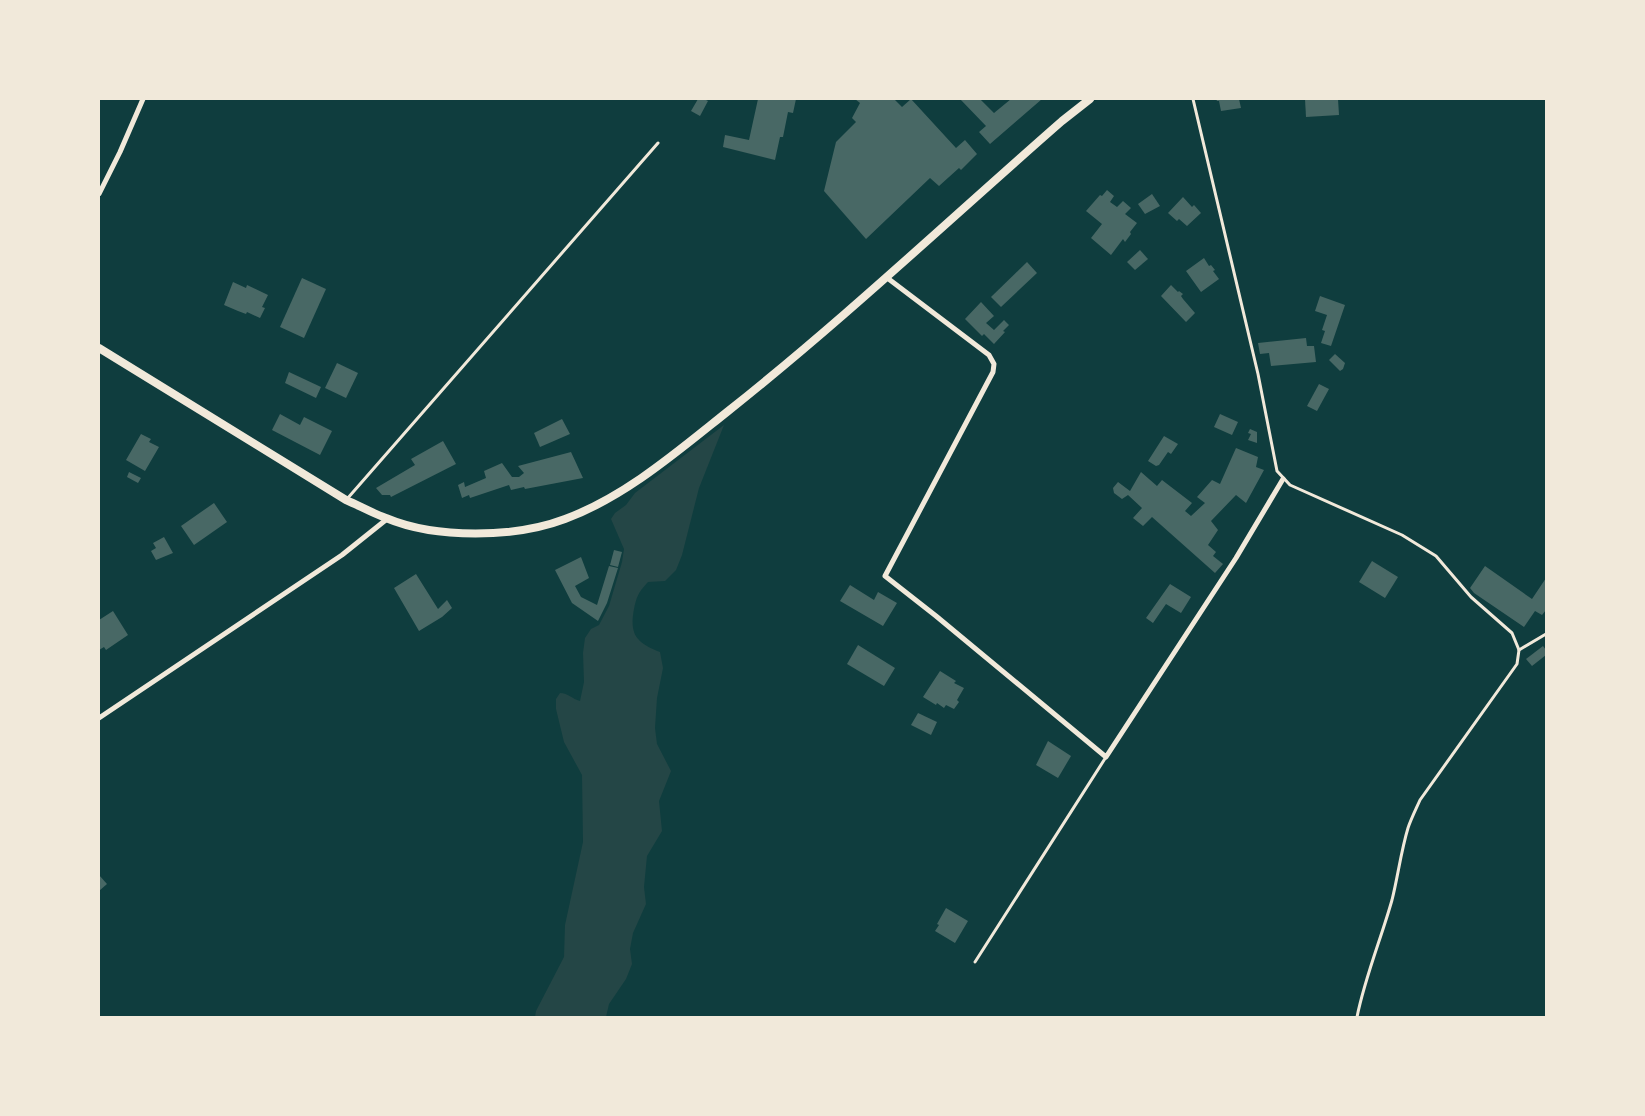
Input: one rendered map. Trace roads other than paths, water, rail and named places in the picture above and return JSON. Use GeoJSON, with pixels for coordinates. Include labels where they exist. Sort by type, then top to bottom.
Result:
{"type":"FeatureCollection","features":[{"type":"Feature","properties":{"kind":"street"},"geometry":{"type":"LineString","coordinates":[[99,194],[143,99]]}},
{"type":"Feature","properties":{"kind":"street"},"geometry":{"type":"LineString","coordinates":[[99,348],[346,500],[387,519],[433,530],[456,533],[491,533],[531,529],[564,520],[597,506],[629,486],[697,436],[769,378],[886,278],[996,179],[1090,99]]}},
{"type":"Feature","properties":{"kind":"street"},"geometry":{"type":"LineString","coordinates":[[886,278],[989,355],[994,364],[993,372],[886,576],[1106,757],[1236,558],[1283,479]]}},
{"type":"Feature","properties":{"kind":"street"},"geometry":{"type":"LineString","coordinates":[[99,718],[342,556],[387,519]]}},
{"type":"Feature","properties":{"kind":"lane"},"geometry":{"type":"LineString","coordinates":[[1193,99],[1258,374],[1277,470],[1290,485],[1402,535],[1436,556],[1471,597],[1512,633],[1519,650],[1517,664],[1420,800],[1408,828],[1391,902],[1371,961],[1357,1017]]}},
{"type":"Feature","properties":{"kind":"lane"},"geometry":{"type":"LineString","coordinates":[[346,500],[658,143]]}},
{"type":"Feature","properties":{"kind":"lane"},"geometry":{"type":"LineString","coordinates":[[1519,650],[1546,634]]}},
{"type":"Feature","properties":{"kind":"lane"},"geometry":{"type":"LineString","coordinates":[[975,962],[1106,757]]}}]}
